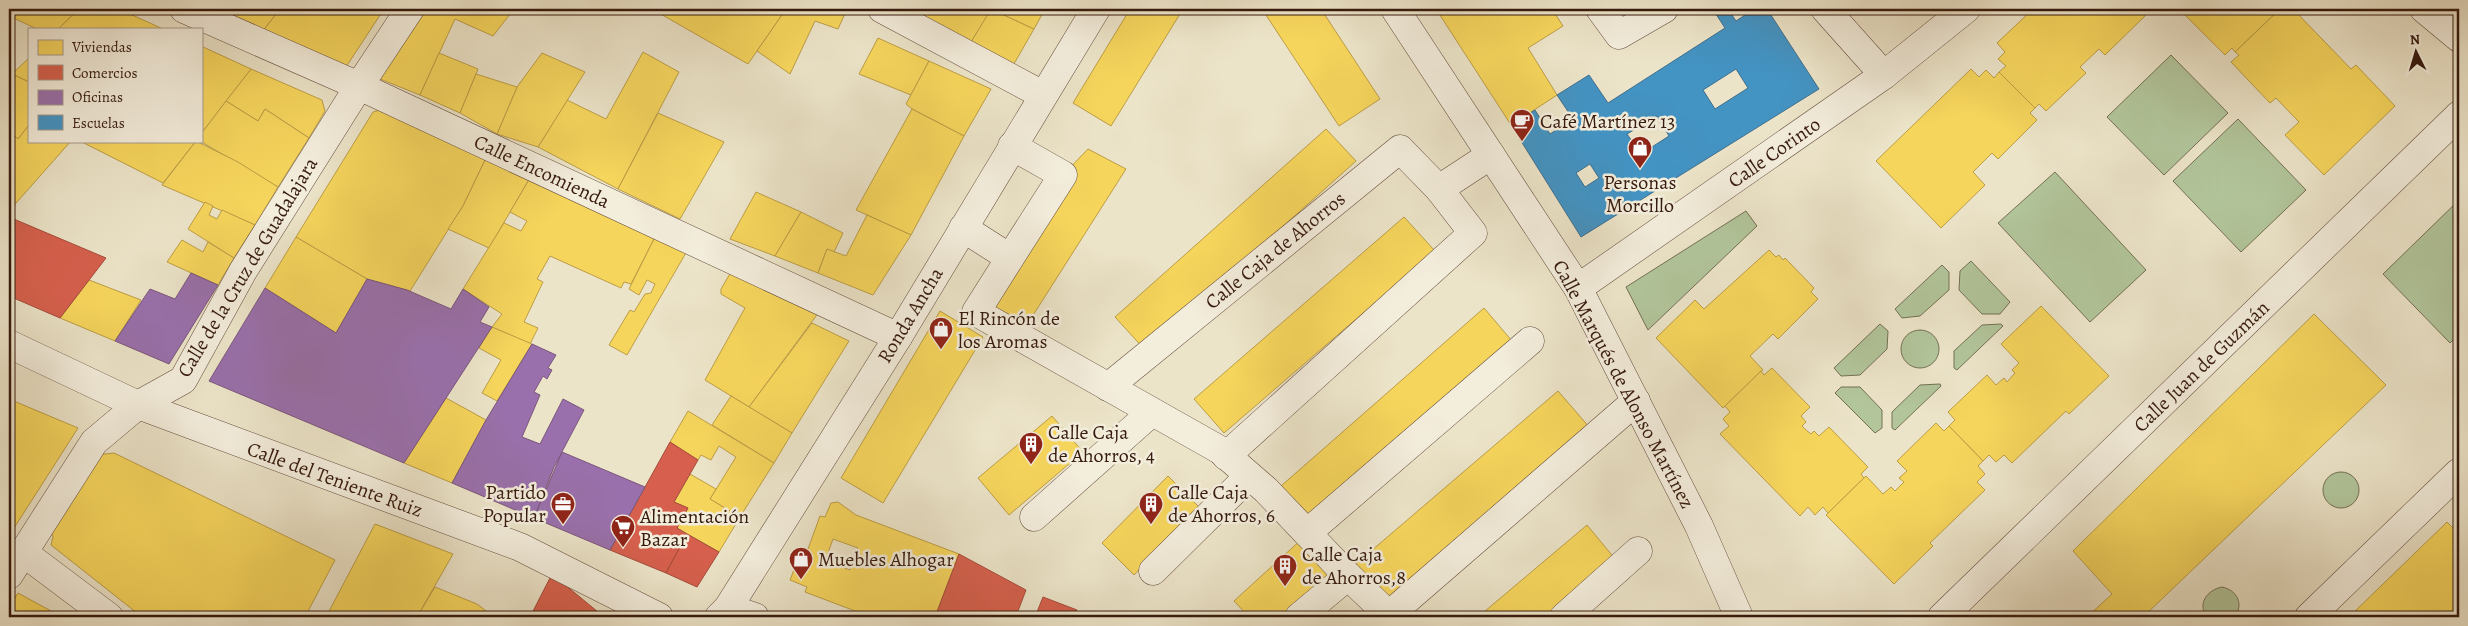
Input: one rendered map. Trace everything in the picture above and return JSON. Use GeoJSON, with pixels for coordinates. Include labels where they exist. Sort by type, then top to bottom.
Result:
{"type":"FeatureCollection","features":[{"type":"Feature","properties":{"kind":"street","name":"Calle Encomienda"},"geometry":{"type":"LineString","coordinates":[[184,9],[359,86],[898,336]]}},
{"type":"Feature","properties":{"kind":"street","name":"Calle de la Cruz de Guadalajara"},"geometry":{"type":"LineString","coordinates":[[9,575],[94,442],[138,405],[183,380],[243,271],[359,86],[410,9]]}},
{"type":"Feature","properties":{"kind":"street"},"geometry":{"type":"LineString","coordinates":[[882,9],[1043,95]]}},
{"type":"Feature","properties":{"kind":"street","name":"Ronda Ancha"},"geometry":{"type":"LineString","coordinates":[[724,612],[898,336],[1096,9]]}},
{"type":"Feature","properties":{"kind":"street","name":"Calle Marqués de Alonso Martínez"},"geometry":{"type":"LineString","coordinates":[[1395,9],[1578,288],[1699,526],[1735,615]]}},
{"type":"Feature","properties":{"kind":"street"},"geometry":{"type":"LineString","coordinates":[[1600,9],[1619,35],[1664,9]]}},
{"type":"Feature","properties":{"kind":"street"},"geometry":{"type":"LineString","coordinates":[[1825,9],[1884,75]]}},
{"type":"Feature","properties":{"kind":"street","name":"Calle Corinto"},"geometry":{"type":"LineString","coordinates":[[1578,288],[1884,75],[1966,9]]}},
{"type":"Feature","properties":{"kind":"street"},"geometry":{"type":"LineString","coordinates":[[2424,9],[2459,38]]}},
{"type":"Feature","properties":{"kind":"street","name":"Calle Juan de Guzmán"},"geometry":{"type":"LineString","coordinates":[[1942,617],[2459,115]]}},
{"type":"Feature","properties":{"kind":"street"},"geometry":{"type":"LineString","coordinates":[[1012,146],[1063,175],[976,312],[1226,456],[1249,476],[1390,616],[1636,401]]}},
{"type":"Feature","properties":{"kind":"street","name":"Calle Caja de Ahorros"},"geometry":{"type":"LineString","coordinates":[[1108,387],[1400,149],[1438,189],[1473,233],[1226,456]]}},
{"type":"Feature","properties":{"kind":"street"},"geometry":{"type":"LineString","coordinates":[[1438,189],[1491,155]]}},
{"type":"Feature","properties":{"kind":"street"},"geometry":{"type":"LineString","coordinates":[[963,228],[1010,258]]}},
{"type":"Feature","properties":{"kind":"street"},"geometry":{"type":"LineString","coordinates":[[1307,533],[1530,341]]}},
{"type":"Feature","properties":{"kind":"street","name":"Calle del Teniente Ruiz"},"geometry":{"type":"LineString","coordinates":[[9,344],[138,405],[520,547],[659,617]]}},
{"type":"Feature","properties":{"kind":"street"},"geometry":{"type":"LineString","coordinates":[[1034,517],[1152,412]]}},
{"type":"Feature","properties":{"kind":"street"},"geometry":{"type":"LineString","coordinates":[[2310,617],[2458,473],[2459,475]]}},
{"type":"Feature","properties":{"kind":"street"},"geometry":{"type":"LineString","coordinates":[[1153,571],[1249,476]]}},
{"type":"Feature","properties":{"kind":"street"},"geometry":{"type":"LineString","coordinates":[[1564,617],[1638,551]]}},
{"type":"Feature","properties":{"kind":"street"},"geometry":{"type":"LineString","coordinates":[[24,553],[109,617]]}},
{"type":"Feature","properties":{"kind":"street"},"geometry":{"type":"LineString","coordinates":[[1299,617],[1348,576]]}},
{"type":"Feature","properties":{"kind":"street"},"geometry":{"type":"LineString","coordinates":[[724,612],[755,617]]}},
{"type":"Feature","properties":{"kind":"green space"},"geometry":{"type":"Polygon","coordinates":[[[2171,55],[2228,113],[2164,175],[2107,117],[2171,55]]]}},
{"type":"Feature","properties":{"kind":"green space"},"geometry":{"type":"Polygon","coordinates":[[[2238,119],[2306,190],[2241,252],[2173,181],[2238,119]]]}},
{"type":"Feature","properties":{"kind":"green space"},"geometry":{"type":"Polygon","coordinates":[[[2055,172],[2146,270],[2090,322],[1998,223],[2055,172]]]}},
{"type":"Feature","properties":{"kind":"green space"},"geometry":{"type":"Polygon","coordinates":[[[2459,200],[2459,334],[2450,343],[2383,274],[2459,200]]]}},
{"type":"Feature","properties":{"kind":"green space"},"geometry":{"type":"Polygon","coordinates":[[[1746,211],[1757,226],[1648,330],[1626,287],[1746,211]]]}},
{"type":"Feature","properties":{"kind":"green space"},"geometry":{"type":"Polygon","coordinates":[[[1971,261],[2010,302],[2000,314],[1982,314],[1959,290],[1960,271],[1971,261]]]}},
{"type":"Feature","properties":{"kind":"green space"},"geometry":{"type":"Polygon","coordinates":[[[1942,265],[1949,272],[1949,290],[1920,316],[1902,318],[1895,309],[1942,265]]]}},
{"type":"Feature","properties":{"kind":"green space"},"geometry":{"type":"Polygon","coordinates":[[[1880,324],[1888,331],[1887,349],[1860,375],[1841,376],[1834,368],[1880,324]]]}},
{"type":"Feature","properties":{"kind":"green space"},"geometry":{"type":"Polygon","coordinates":[[[2001,324],[2003,326],[1957,370],[1954,368],[1954,351],[1982,325],[2001,324]]]}},
{"type":"Feature","properties":{"kind":"green space"},"geometry":{"type":"Polygon","coordinates":[[[1920,330],[1934,335],[1939,349],[1934,363],[1920,368],[1906,363],[1901,349],[1906,335],[1920,330]]]}},
{"type":"Feature","properties":{"kind":"green space"},"geometry":{"type":"Polygon","coordinates":[[[1940,384],[1941,386],[1895,430],[1892,428],[1892,412],[1920,385],[1940,384]]]}},
{"type":"Feature","properties":{"kind":"green space"},"geometry":{"type":"Polygon","coordinates":[[[1841,387],[1860,387],[1882,410],[1882,428],[1875,433],[1835,393],[1841,387]]]}},
{"type":"Feature","properties":{"kind":"green space"},"geometry":{"type":"Polygon","coordinates":[[[2341,472],[2348,473],[2354,477],[2358,483],[2358,497],[2354,503],[2348,507],[2341,508],[2334,507],[2328,503],[2324,497],[2323,490],[2324,483],[2328,477],[2334,473],[2341,472]]]}},
{"type":"Feature","properties":{"kind":"green space"},"geometry":{"type":"Polygon","coordinates":[[[2222,587],[2232,591],[2238,598],[2238,612],[2235,617],[2207,617],[2203,607],[2205,598],[2212,591],[2222,587]]]}},
{"type":"Feature","properties":{"kind":"building: Viviendas"},"geometry":{"type":"Polygon","coordinates":[[[9,9],[79,9],[59,28],[35,28],[9,16],[9,9]]]}},
{"type":"Feature","properties":{"kind":"building: Viviendas"},"geometry":{"type":"Polygon","coordinates":[[[79,9],[119,9],[161,28],[59,28],[79,9]]]}},
{"type":"Feature","properties":{"kind":"building: Viviendas"},"geometry":{"type":"Polygon","coordinates":[[[207,9],[280,9],[262,32],[207,9]]]}},
{"type":"Feature","properties":{"kind":"building: Viviendas"},"geometry":{"type":"Polygon","coordinates":[[[280,9],[299,9],[303,11],[304,9],[384,9],[344,70],[262,32],[280,9]]]}},
{"type":"Feature","properties":{"kind":"building: Viviendas"},"geometry":{"type":"Polygon","coordinates":[[[427,9],[514,9],[493,36],[455,19],[420,95],[380,79],[427,9]]]}},
{"type":"Feature","properties":{"kind":"building: Viviendas"},"geometry":{"type":"Polygon","coordinates":[[[652,9],[786,9],[748,64],[652,9]]]}},
{"type":"Feature","properties":{"kind":"building: Viviendas"},"geometry":{"type":"Polygon","coordinates":[[[786,9],[847,9],[838,29],[815,21],[790,74],[757,51],[786,9]]]}},
{"type":"Feature","properties":{"kind":"building: Viviendas"},"geometry":{"type":"Polygon","coordinates":[[[906,9],[992,9],[968,47],[906,9]]]}},
{"type":"Feature","properties":{"kind":"building: Viviendas"},"geometry":{"type":"Polygon","coordinates":[[[991,9],[1034,29],[1011,69],[968,47],[991,9]]]}},
{"type":"Feature","properties":{"kind":"building: Viviendas"},"geometry":{"type":"Polygon","coordinates":[[[991,9],[1045,9],[1034,29],[991,9]]]}},
{"type":"Feature","properties":{"kind":"building: Viviendas"},"geometry":{"type":"Polygon","coordinates":[[[1130,9],[1183,9],[1111,126],[1073,103],[1130,9]]]}},
{"type":"Feature","properties":{"kind":"building: Viviendas"},"geometry":{"type":"Polygon","coordinates":[[[1262,9],[1321,9],[1380,99],[1339,126],[1262,9]]]}},
{"type":"Feature","properties":{"kind":"building: Viviendas"},"geometry":{"type":"Polygon","coordinates":[[[1436,9],[1552,9],[1563,26],[1528,48],[1557,95],[1511,125],[1436,9]]]}},
{"type":"Feature","properties":{"kind":"building: Viviendas"},"geometry":{"type":"Polygon","coordinates":[[[2033,9],[2139,9],[2145,16],[2105,55],[2099,49],[2080,67],[2086,73],[2046,111],[2039,104],[2035,108],[1999,72],[2006,66],[1998,59],[2005,52],[1997,43],[2033,9]]]}},
{"type":"Feature","properties":{"kind":"building: Viviendas"},"geometry":{"type":"Polygon","coordinates":[[[2190,9],[2280,9],[2235,52],[2232,48],[2225,55],[2185,15],[2190,9]]]}},
{"type":"Feature","properties":{"kind":"building: Viviendas"},"geometry":{"type":"Polygon","coordinates":[[[2280,9],[2293,9],[2351,69],[2356,65],[2395,106],[2324,175],[2285,135],[2299,122],[2276,98],[2270,103],[2231,62],[2239,55],[2235,52],[2280,9]]]}},
{"type":"Feature","properties":{"kind":"building: Viviendas"},"geometry":{"type":"Polygon","coordinates":[[[878,38],[929,61],[911,95],[859,74],[878,38]]]}},
{"type":"Feature","properties":{"kind":"building: Viviendas"},"geometry":{"type":"Polygon","coordinates":[[[202,46],[251,69],[202,133],[202,46]]]}},
{"type":"Feature","properties":{"kind":"building: Viviendas"},"geometry":{"type":"Polygon","coordinates":[[[643,52],[679,72],[618,189],[538,147],[567,100],[606,119],[643,52]]]}},
{"type":"Feature","properties":{"kind":"building: Viviendas"},"geometry":{"type":"Polygon","coordinates":[[[439,53],[478,69],[460,113],[420,95],[439,53]]]}},
{"type":"Feature","properties":{"kind":"building: Viviendas"},"geometry":{"type":"Polygon","coordinates":[[[542,53],[585,72],[538,147],[497,134],[517,87],[542,53]]]}},
{"type":"Feature","properties":{"kind":"building: Viviendas"},"geometry":{"type":"Polygon","coordinates":[[[28,59],[28,82],[12,74],[28,59]]]}},
{"type":"Feature","properties":{"kind":"building: Viviendas"},"geometry":{"type":"Polygon","coordinates":[[[929,61],[991,89],[964,136],[906,104],[929,61]]]}},
{"type":"Feature","properties":{"kind":"building: Viviendas"},"geometry":{"type":"Polygon","coordinates":[[[251,69],[322,100],[325,111],[309,138],[265,109],[258,121],[226,101],[251,69]]]}},
{"type":"Feature","properties":{"kind":"building: Viviendas"},"geometry":{"type":"Polygon","coordinates":[[[1971,69],[1979,77],[1986,70],[1994,78],[1999,72],[2035,108],[2030,113],[2037,120],[1998,159],[1992,153],[1973,172],[1985,185],[1941,228],[1876,161],[1971,69]]]}},
{"type":"Feature","properties":{"kind":"building: Viviendas"},"geometry":{"type":"Polygon","coordinates":[[[12,74],[28,82],[28,126],[18,139],[12,133],[9,136],[9,77],[12,74]]]}},
{"type":"Feature","properties":{"kind":"building: Viviendas"},"geometry":{"type":"Polygon","coordinates":[[[476,74],[517,87],[497,134],[460,113],[476,74]]]}},
{"type":"Feature","properties":{"kind":"building: Viviendas"},"geometry":{"type":"Polygon","coordinates":[[[226,101],[258,121],[265,109],[309,138],[278,187],[202,142],[202,133],[226,101]]]}},
{"type":"Feature","properties":{"kind":"building: Viviendas"},"geometry":{"type":"Polygon","coordinates":[[[912,109],[964,136],[911,235],[856,210],[912,109]]]}},
{"type":"Feature","properties":{"kind":"building: Viviendas"},"geometry":{"type":"Polygon","coordinates":[[[380,110],[486,158],[463,206],[410,291],[367,279],[296,237],[373,112],[380,110]]]}},
{"type":"Feature","properties":{"kind":"building: Viviendas"},"geometry":{"type":"Polygon","coordinates":[[[658,113],[724,142],[680,219],[618,189],[658,113]]]}},
{"type":"Feature","properties":{"kind":"building: Viviendas"},"geometry":{"type":"Polygon","coordinates":[[[28,126],[28,142],[70,142],[9,211],[9,136],[12,133],[18,139],[28,126]]]}},
{"type":"Feature","properties":{"kind":"building: Viviendas"},"geometry":{"type":"Polygon","coordinates":[[[1326,129],[1356,161],[1145,350],[1115,317],[1326,129]]]}},
{"type":"Feature","properties":{"kind":"building: Viviendas"},"geometry":{"type":"Polygon","coordinates":[[[82,142],[195,142],[163,183],[82,142]]]}},
{"type":"Feature","properties":{"kind":"building: Viviendas"},"geometry":{"type":"Polygon","coordinates":[[[195,142],[198,142],[238,162],[278,187],[255,225],[162,185],[195,142]]]}},
{"type":"Feature","properties":{"kind":"building: Viviendas"},"geometry":{"type":"Polygon","coordinates":[[[1088,149],[1126,169],[1023,331],[990,302],[1063,175],[1088,149]]]}},
{"type":"Feature","properties":{"kind":"building: Viviendas"},"geometry":{"type":"Polygon","coordinates":[[[486,158],[530,178],[489,248],[448,229],[463,206],[486,158]]]}},
{"type":"Feature","properties":{"kind":"building: Viviendas"},"geometry":{"type":"Polygon","coordinates":[[[530,178],[655,237],[631,284],[624,282],[621,288],[550,256],[537,279],[543,282],[524,322],[538,328],[530,344],[492,327],[502,314],[463,289],[504,223],[521,231],[527,221],[510,212],[530,178]]]}},
{"type":"Feature","properties":{"kind":"building: Viviendas"},"geometry":{"type":"Polygon","coordinates":[[[756,192],[801,212],[775,256],[730,239],[756,192]]]}},
{"type":"Feature","properties":{"kind":"building: Viviendas"},"geometry":{"type":"Polygon","coordinates":[[[205,202],[213,206],[209,215],[217,219],[222,210],[255,225],[234,258],[188,229],[205,202]]]}},
{"type":"Feature","properties":{"kind":"building: Viviendas"},"geometry":{"type":"Polygon","coordinates":[[[801,212],[843,233],[834,252],[827,249],[818,273],[775,256],[801,212]]]}},
{"type":"Feature","properties":{"kind":"building: Viviendas"},"geometry":{"type":"Polygon","coordinates":[[[867,215],[911,235],[873,295],[818,273],[827,249],[846,256],[867,215]]]}},
{"type":"Feature","properties":{"kind":"building: Viviendas"},"geometry":{"type":"Polygon","coordinates":[[[1404,217],[1435,251],[1224,433],[1194,399],[1404,217]]]}},
{"type":"Feature","properties":{"kind":"building: Viviendas"},"geometry":{"type":"Polygon","coordinates":[[[296,237],[367,279],[336,333],[265,288],[296,237]]]}},
{"type":"Feature","properties":{"kind":"building: Viviendas"},"geometry":{"type":"Polygon","coordinates":[[[655,237],[687,251],[627,355],[609,345],[630,310],[634,312],[645,294],[651,293],[655,284],[647,280],[639,295],[629,289],[655,237]]]}},
{"type":"Feature","properties":{"kind":"building: Viviendas"},"geometry":{"type":"Polygon","coordinates":[[[182,240],[203,252],[208,242],[234,258],[218,285],[167,262],[182,240]]]}},
{"type":"Feature","properties":{"kind":"building: Viviendas"},"geometry":{"type":"Polygon","coordinates":[[[1769,250],[1776,257],[1779,255],[1783,260],[1785,258],[1814,288],[1811,292],[1818,299],[1778,339],[1773,334],[1750,356],[1763,370],[1723,408],[1656,338],[1695,300],[1704,309],[1769,250]]]}},
{"type":"Feature","properties":{"kind":"building: Viviendas"},"geometry":{"type":"Polygon","coordinates":[[[731,272],[819,312],[749,407],[705,380],[745,308],[721,294],[721,289],[731,272]]]}},
{"type":"Feature","properties":{"kind":"building: Viviendas"},"geometry":{"type":"Polygon","coordinates":[[[89,280],[141,300],[115,341],[60,318],[89,280]]]}},
{"type":"Feature","properties":{"kind":"building: Viviendas"},"geometry":{"type":"Polygon","coordinates":[[[2041,306],[2109,376],[2069,414],[2066,411],[2012,463],[2004,455],[1996,462],[1989,455],[1983,461],[1949,426],[1955,420],[1948,412],[1987,375],[1996,385],[2004,378],[2007,382],[2015,373],[2012,370],[2019,363],[2001,344],[2041,306]]]}},
{"type":"Feature","properties":{"kind":"building: Viviendas"},"geometry":{"type":"Polygon","coordinates":[[[1484,308],[1512,341],[1310,516],[1281,486],[1484,308]]]}},
{"type":"Feature","properties":{"kind":"building: Viviendas"},"geometry":{"type":"Polygon","coordinates":[[[940,311],[983,337],[883,503],[841,478],[940,311]]]}},
{"type":"Feature","properties":{"kind":"building: Viviendas"},"geometry":{"type":"Polygon","coordinates":[[[2314,314],[2386,385],[2143,617],[2087,617],[2112,594],[2073,551],[2314,314]]]}},
{"type":"Feature","properties":{"kind":"building: Viviendas"},"geometry":{"type":"Polygon","coordinates":[[[812,323],[849,341],[792,433],[749,407],[812,323]]]}},
{"type":"Feature","properties":{"kind":"building: Viviendas"},"geometry":{"type":"Polygon","coordinates":[[[492,327],[532,344],[497,401],[482,393],[501,360],[479,348],[492,327]]]}},
{"type":"Feature","properties":{"kind":"building: Viviendas"},"geometry":{"type":"Polygon","coordinates":[[[1772,368],[1810,407],[1801,416],[1806,422],[1802,426],[1811,434],[1814,431],[1819,436],[1829,427],[1868,467],[1861,474],[1864,478],[1828,513],[1823,507],[1815,515],[1808,507],[1800,516],[1720,434],[1729,426],[1723,419],[1730,412],[1725,406],[1761,371],[1764,375],[1772,368]]]}},
{"type":"Feature","properties":{"kind":"building: Viviendas"},"geometry":{"type":"Polygon","coordinates":[[[1558,391],[1590,428],[1384,606],[1350,569],[1558,391]]]}},
{"type":"Feature","properties":{"kind":"building: Viviendas"},"geometry":{"type":"Polygon","coordinates":[[[731,396],[792,433],[774,463],[712,425],[731,396]]]}},
{"type":"Feature","properties":{"kind":"building: Viviendas"},"geometry":{"type":"Polygon","coordinates":[[[446,398],[486,420],[452,483],[404,463],[446,398]]]}},
{"type":"Feature","properties":{"kind":"building: Viviendas"},"geometry":{"type":"Polygon","coordinates":[[[9,399],[78,428],[9,536],[9,399]]]}},
{"type":"Feature","properties":{"kind":"building: Viviendas"},"geometry":{"type":"Polygon","coordinates":[[[688,411],[774,463],[740,517],[710,499],[736,457],[719,446],[711,460],[701,455],[698,460],[670,442],[688,411]]]}},
{"type":"Feature","properties":{"kind":"building: Viviendas","name":"Calle Caja de Ahorros, 4"},"geometry":{"type":"Polygon","coordinates":[[[1052,416],[1083,452],[1009,515],[978,478],[1052,416]]]}},
{"type":"Feature","properties":{"kind":"building: Viviendas"},"geometry":{"type":"Polygon","coordinates":[[[1936,423],[1944,431],[1949,426],[1983,461],[1978,466],[1985,474],[1977,482],[1985,490],[1930,543],[1933,546],[1894,584],[1826,515],[1866,476],[1883,494],[1891,487],[1895,491],[1904,482],[1899,478],[1907,471],[1897,461],[1936,423]]]}},
{"type":"Feature","properties":{"kind":"building: Viviendas"},"geometry":{"type":"Polygon","coordinates":[[[114,453],[335,560],[305,617],[142,617],[51,545],[53,537],[50,528],[97,455],[114,453]]]}},
{"type":"Feature","properties":{"kind":"building: Viviendas"},"geometry":{"type":"Polygon","coordinates":[[[690,474],[716,489],[710,499],[740,517],[719,552],[677,528],[688,508],[674,502],[690,474]]]}},
{"type":"Feature","properties":{"kind":"building: Viviendas","name":"Calle Caja de Ahorros, 6"},"geometry":{"type":"Polygon","coordinates":[[[1168,476],[1200,508],[1134,575],[1102,543],[1168,476]]]}},
{"type":"Feature","properties":{"kind":"building: Viviendas"},"geometry":{"type":"Polygon","coordinates":[[[838,502],[856,515],[959,554],[935,617],[871,617],[805,592],[807,587],[790,580],[803,547],[808,549],[820,516],[825,517],[831,503],[838,502]],[[833,539],[827,556],[831,563],[850,570],[858,548],[833,539]]]}},
{"type":"Feature","properties":{"kind":"building: Viviendas"},"geometry":{"type":"Polygon","coordinates":[[[2447,522],[2459,534],[2459,617],[2349,617],[2447,522]]]}},
{"type":"Feature","properties":{"kind":"building: Viviendas"},"geometry":{"type":"Polygon","coordinates":[[[375,524],[453,554],[417,617],[326,617],[375,524]]]}},
{"type":"Feature","properties":{"kind":"building: Viviendas"},"geometry":{"type":"Polygon","coordinates":[[[1587,525],[1616,560],[1548,617],[1478,617],[1587,525]]]}},
{"type":"Feature","properties":{"kind":"building: Viviendas","name":"Calle Caja de Ahorros,8"},"geometry":{"type":"Polygon","coordinates":[[[1303,538],[1335,573],[1287,617],[1249,617],[1234,601],[1303,538]]]}},
{"type":"Feature","properties":{"kind":"building: Viviendas"},"geometry":{"type":"Polygon","coordinates":[[[435,587],[477,604],[494,617],[417,617],[435,587]]]}},
{"type":"Feature","properties":{"kind":"building: Viviendas"},"geometry":{"type":"Polygon","coordinates":[[[18,593],[62,617],[9,617],[9,607],[18,593]]]}},
{"type":"Feature","properties":{"kind":"building: Comercios"},"geometry":{"type":"Polygon","coordinates":[[[9,217],[106,258],[60,318],[9,296],[9,217]]]}},
{"type":"Feature","properties":{"kind":"building: Comercios"},"geometry":{"type":"Polygon","coordinates":[[[670,442],[698,460],[674,502],[688,508],[677,528],[687,534],[666,573],[610,550],[670,442]]]}},
{"type":"Feature","properties":{"kind":"building: Comercios"},"geometry":{"type":"Polygon","coordinates":[[[687,534],[719,552],[697,587],[666,573],[687,534]]]}},
{"type":"Feature","properties":{"kind":"building: Comercios"},"geometry":{"type":"Polygon","coordinates":[[[959,554],[1026,590],[1018,611],[1035,617],[935,617],[959,554]]]}},
{"type":"Feature","properties":{"kind":"building: Comercios"},"geometry":{"type":"Polygon","coordinates":[[[552,574],[604,617],[530,617],[552,574]]]}},
{"type":"Feature","properties":{"kind":"building: Comercios"},"geometry":{"type":"Polygon","coordinates":[[[1043,597],[1077,610],[1074,617],[1035,617],[1043,597]]]}},
{"type":"Feature","properties":{"kind":"building: Oficinas"},"geometry":{"type":"Polygon","coordinates":[[[191,273],[218,285],[169,364],[115,341],[150,289],[175,299],[191,273]]]}},
{"type":"Feature","properties":{"kind":"building: Oficinas"},"geometry":{"type":"Polygon","coordinates":[[[367,279],[407,290],[451,309],[463,289],[489,307],[480,322],[492,327],[404,463],[209,381],[265,288],[336,333],[367,279]]]}},
{"type":"Feature","properties":{"kind":"building: Oficinas"},"geometry":{"type":"Polygon","coordinates":[[[532,344],[556,355],[548,368],[552,370],[547,379],[543,376],[534,392],[540,395],[522,437],[540,444],[563,399],[584,410],[554,467],[534,518],[452,483],[486,420],[532,344]]]}},
{"type":"Feature","properties":{"kind":"building: Oficinas"},"geometry":{"type":"Polygon","coordinates":[[[562,452],[645,487],[610,550],[534,518],[562,452]]]}},
{"type":"Feature","properties":{"kind":"building: Escuelas"},"geometry":{"type":"Polygon","coordinates":[[[1728,9],[1736,21],[1754,9],[1767,9],[1819,89],[1581,237],[1511,125],[1535,110],[1550,134],[1573,119],[1557,95],[1589,75],[1608,103],[1725,28],[1714,11],[1728,9]],[[1736,69],[1703,90],[1715,109],[1748,88],[1736,69]],[[1657,116],[1627,134],[1641,154],[1669,136],[1657,116]],[[1590,164],[1576,173],[1585,187],[1599,178],[1590,164]]]}},
{"type":"Feature","properties":{"kind":"place","name":"Café Martínez 13"},"geometry":{"type":"Point","coordinates":[1522,142]}},
{"type":"Feature","properties":{"kind":"place","name":"Personas Morcillo"},"geometry":{"type":"Point","coordinates":[1640,169]}},
{"type":"Feature","properties":{"kind":"place","name":"El Rincón de los Aromas"},"geometry":{"type":"Point","coordinates":[941,350]}},
{"type":"Feature","properties":{"kind":"place","name":"Calle Caja de Ahorros, 4"},"geometry":{"type":"Point","coordinates":[1031,465]}},
{"type":"Feature","properties":{"kind":"place","name":"Partido Popular"},"geometry":{"type":"Point","coordinates":[563,525]}},
{"type":"Feature","properties":{"kind":"place","name":"Calle Caja de Ahorros, 6"},"geometry":{"type":"Point","coordinates":[1151,525]}},
{"type":"Feature","properties":{"kind":"place","name":"Alimentación Bazar"},"geometry":{"type":"Point","coordinates":[623,548]}},
{"type":"Feature","properties":{"kind":"place","name":"Muebles Alhogar"},"geometry":{"type":"Point","coordinates":[801,580]}},
{"type":"Feature","properties":{"kind":"place","name":"Calle Caja de Ahorros,8"},"geometry":{"type":"Point","coordinates":[1285,587]}}]}
